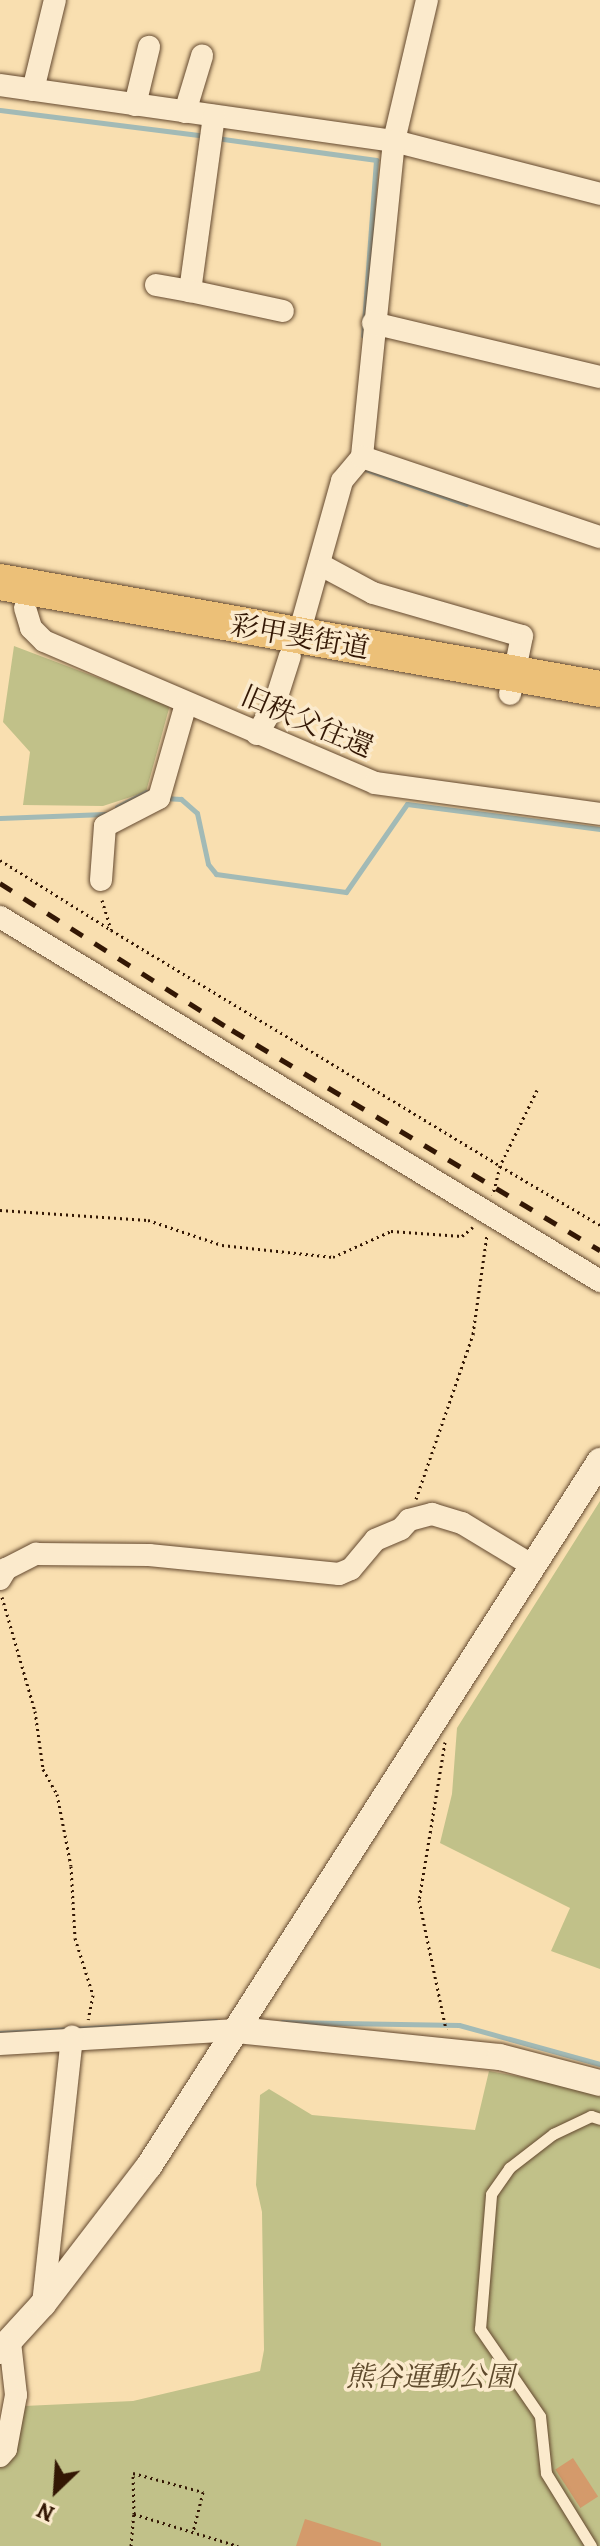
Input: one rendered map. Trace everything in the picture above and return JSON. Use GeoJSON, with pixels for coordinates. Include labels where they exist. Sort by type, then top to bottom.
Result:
{"type":"FeatureCollection","features":[{"type":"Feature","properties":{"kind":"highway","name":"彩甲斐街道"},"geometry":{"type":"LineString","coordinates":[[0,582],[294,647]]}},
{"type":"Feature","properties":{"kind":"highway","name":"彩甲斐街道"},"geometry":{"type":"LineString","coordinates":[[12,606],[294,647],[512,684],[600,709]]}},
{"type":"Feature","properties":{"kind":"highway","name":"彩甲斐街道"},"geometry":{"type":"LineString","coordinates":[[512,684],[600,689]]}},
{"type":"Feature","properties":{"kind":"street"},"geometry":{"type":"LineString","coordinates":[[33,90],[55,0]]}},
{"type":"Feature","properties":{"kind":"street"},"geometry":{"type":"LineString","coordinates":[[257,734],[274,706],[294,647],[342,481],[362,457],[373,323],[394,141],[427,0]]}},
{"type":"Feature","properties":{"kind":"street"},"geometry":{"type":"LineString","coordinates":[[135,105],[149,47]]}},
{"type":"Feature","properties":{"kind":"street"},"geometry":{"type":"LineString","coordinates":[[185,112],[202,56]]}},
{"type":"Feature","properties":{"kind":"street"},"geometry":{"type":"LineString","coordinates":[[0,85],[394,141],[600,194]]}},
{"type":"Feature","properties":{"kind":"street"},"geometry":{"type":"LineString","coordinates":[[190,291],[214,116]]}},
{"type":"Feature","properties":{"kind":"street"},"geometry":{"type":"LineString","coordinates":[[156,285],[283,311]]}},
{"type":"Feature","properties":{"kind":"street"},"geometry":{"type":"LineString","coordinates":[[373,323],[600,377]]}},
{"type":"Feature","properties":{"kind":"street"},"geometry":{"type":"LineString","coordinates":[[362,457],[600,537]]}},
{"type":"Feature","properties":{"kind":"street"},"geometry":{"type":"LineString","coordinates":[[319,564],[373,593],[522,636],[512,684]]}},
{"type":"Feature","properties":{"kind":"street","name":"旧秩父往還"},"geometry":{"type":"LineString","coordinates":[[12,606],[44,641],[375,783],[600,814]]}},
{"type":"Feature","properties":{"kind":"street"},"geometry":{"type":"LineString","coordinates":[[101,880],[105,826],[145,808],[165,788],[186,704]]}},
{"type":"Feature","properties":{"kind":"street"},"geometry":{"type":"LineString","coordinates":[[0,917],[600,1281]]}},
{"type":"Feature","properties":{"kind":"street"},"geometry":{"type":"LineString","coordinates":[[0,2456],[6,2449],[16,2395],[5,2346],[43,2304],[149,2166],[600,1461]]}},
{"type":"Feature","properties":{"kind":"street"},"geometry":{"type":"LineString","coordinates":[[0,1579],[6,1569],[36,1554],[149,1555],[339,1574],[351,1569],[375,1540],[421,1514],[462,1523],[533,1566]]}},
{"type":"Feature","properties":{"kind":"street"},"geometry":{"type":"LineString","coordinates":[[0,2044],[243,2020],[450,2053],[500,2057],[600,2083]]}},
{"type":"Feature","properties":{"kind":"street"},"geometry":{"type":"LineString","coordinates":[[43,2304],[78,2037]]}},
{"type":"Feature","properties":{"kind":"lane"},"geometry":{"type":"LineString","coordinates":[[591,2546],[546,2473],[540,2416],[480,2329],[491,2194],[509,2168],[553,2134],[591,2116],[600,2119]]}},
{"type":"Feature","properties":{"kind":"path"},"geometry":{"type":"LineString","coordinates":[[0,860],[600,1225]]}},
{"type":"Feature","properties":{"kind":"path"},"geometry":{"type":"LineString","coordinates":[[101,880],[111,930]]}},
{"type":"Feature","properties":{"kind":"path"},"geometry":{"type":"LineString","coordinates":[[421,1514],[415,1497],[473,1334],[489,1215],[500,1166],[537,1090]]}},
{"type":"Feature","properties":{"kind":"path"},"geometry":{"type":"LineString","coordinates":[[0,1210],[148,1220],[222,1245],[333,1257],[391,1231],[462,1236],[489,1215]]}},
{"type":"Feature","properties":{"kind":"path"},"geometry":{"type":"LineString","coordinates":[[0,1589],[35,1711],[43,1769],[57,1794],[71,1866],[75,1938],[93,1995],[78,2037]]}},
{"type":"Feature","properties":{"kind":"path"},"geometry":{"type":"LineString","coordinates":[[438,1716],[447,1747],[419,1900],[450,2053]]}},
{"type":"Feature","properties":{"kind":"path"},"geometry":{"type":"LineString","coordinates":[[131,2546],[133,2473],[203,2492],[193,2532]]}},
{"type":"Feature","properties":{"kind":"path"},"geometry":{"type":"LineString","coordinates":[[134,2514],[238,2546]]}},
{"type":"Feature","properties":{"kind":"green space"},"geometry":{"type":"Polygon","coordinates":[[[14,646],[170,705],[146,792],[103,806],[23,805],[30,752],[3,722],[14,646]]]}},
{"type":"Feature","properties":{"kind":"green space"},"geometry":{"type":"Polygon","coordinates":[[[600,1501],[600,1969],[551,1951],[570,1908],[440,1843],[452,1794],[457,1728],[600,1501]]]}},
{"type":"Feature","properties":{"kind":"green space","name":"熊谷運動公園"},"geometry":{"type":"Polygon","coordinates":[[[489,2071],[600,2091],[600,2546],[0,2546],[0,2464],[24,2406],[133,2401],[260,2371],[264,2350],[262,2212],[256,2185],[260,2095],[269,2089],[312,2115],[475,2130],[489,2071]]]}},
{"type":"Feature","properties":{"kind":"building"},"geometry":{"type":"Polygon","coordinates":[[[573,2458],[598,2497],[580,2508],[555,2469],[573,2458]]]}},
{"type":"Feature","properties":{"kind":"building"},"geometry":{"type":"Polygon","coordinates":[[[305,2519],[381,2543],[381,2546],[296,2546],[305,2519]]]}},
{"type":"Feature","properties":{"kind":"waterway"},"geometry":{"type":"LineString","coordinates":[[0,110],[206,136]]}},
{"type":"Feature","properties":{"kind":"waterway"},"geometry":{"type":"LineString","coordinates":[[216,138],[376,160],[363,336]]}},
{"type":"Feature","properties":{"kind":"waterway"},"geometry":{"type":"LineString","coordinates":[[362,468],[466,504]]}},
{"type":"Feature","properties":{"kind":"waterway"},"geometry":{"type":"LineString","coordinates":[[117,807],[146,792],[151,794]]}},
{"type":"Feature","properties":{"kind":"waterway"},"geometry":{"type":"LineString","coordinates":[[164,798],[181,799],[197,813],[208,864],[216,874],[346,892],[407,804],[600,829]]}},
{"type":"Feature","properties":{"kind":"waterway"},"geometry":{"type":"LineString","coordinates":[[0,818],[105,814]]}},
{"type":"Feature","properties":{"kind":"waterway"},"geometry":{"type":"LineString","coordinates":[[0,2033],[216,2021]]}},
{"type":"Feature","properties":{"kind":"waterway"},"geometry":{"type":"LineString","coordinates":[[282,2022],[459,2025],[600,2064]]}},
{"type":"Feature","properties":{"kind":"railway"},"geometry":{"type":"LineString","coordinates":[[0,883],[232,1030],[600,1250]]}}]}
